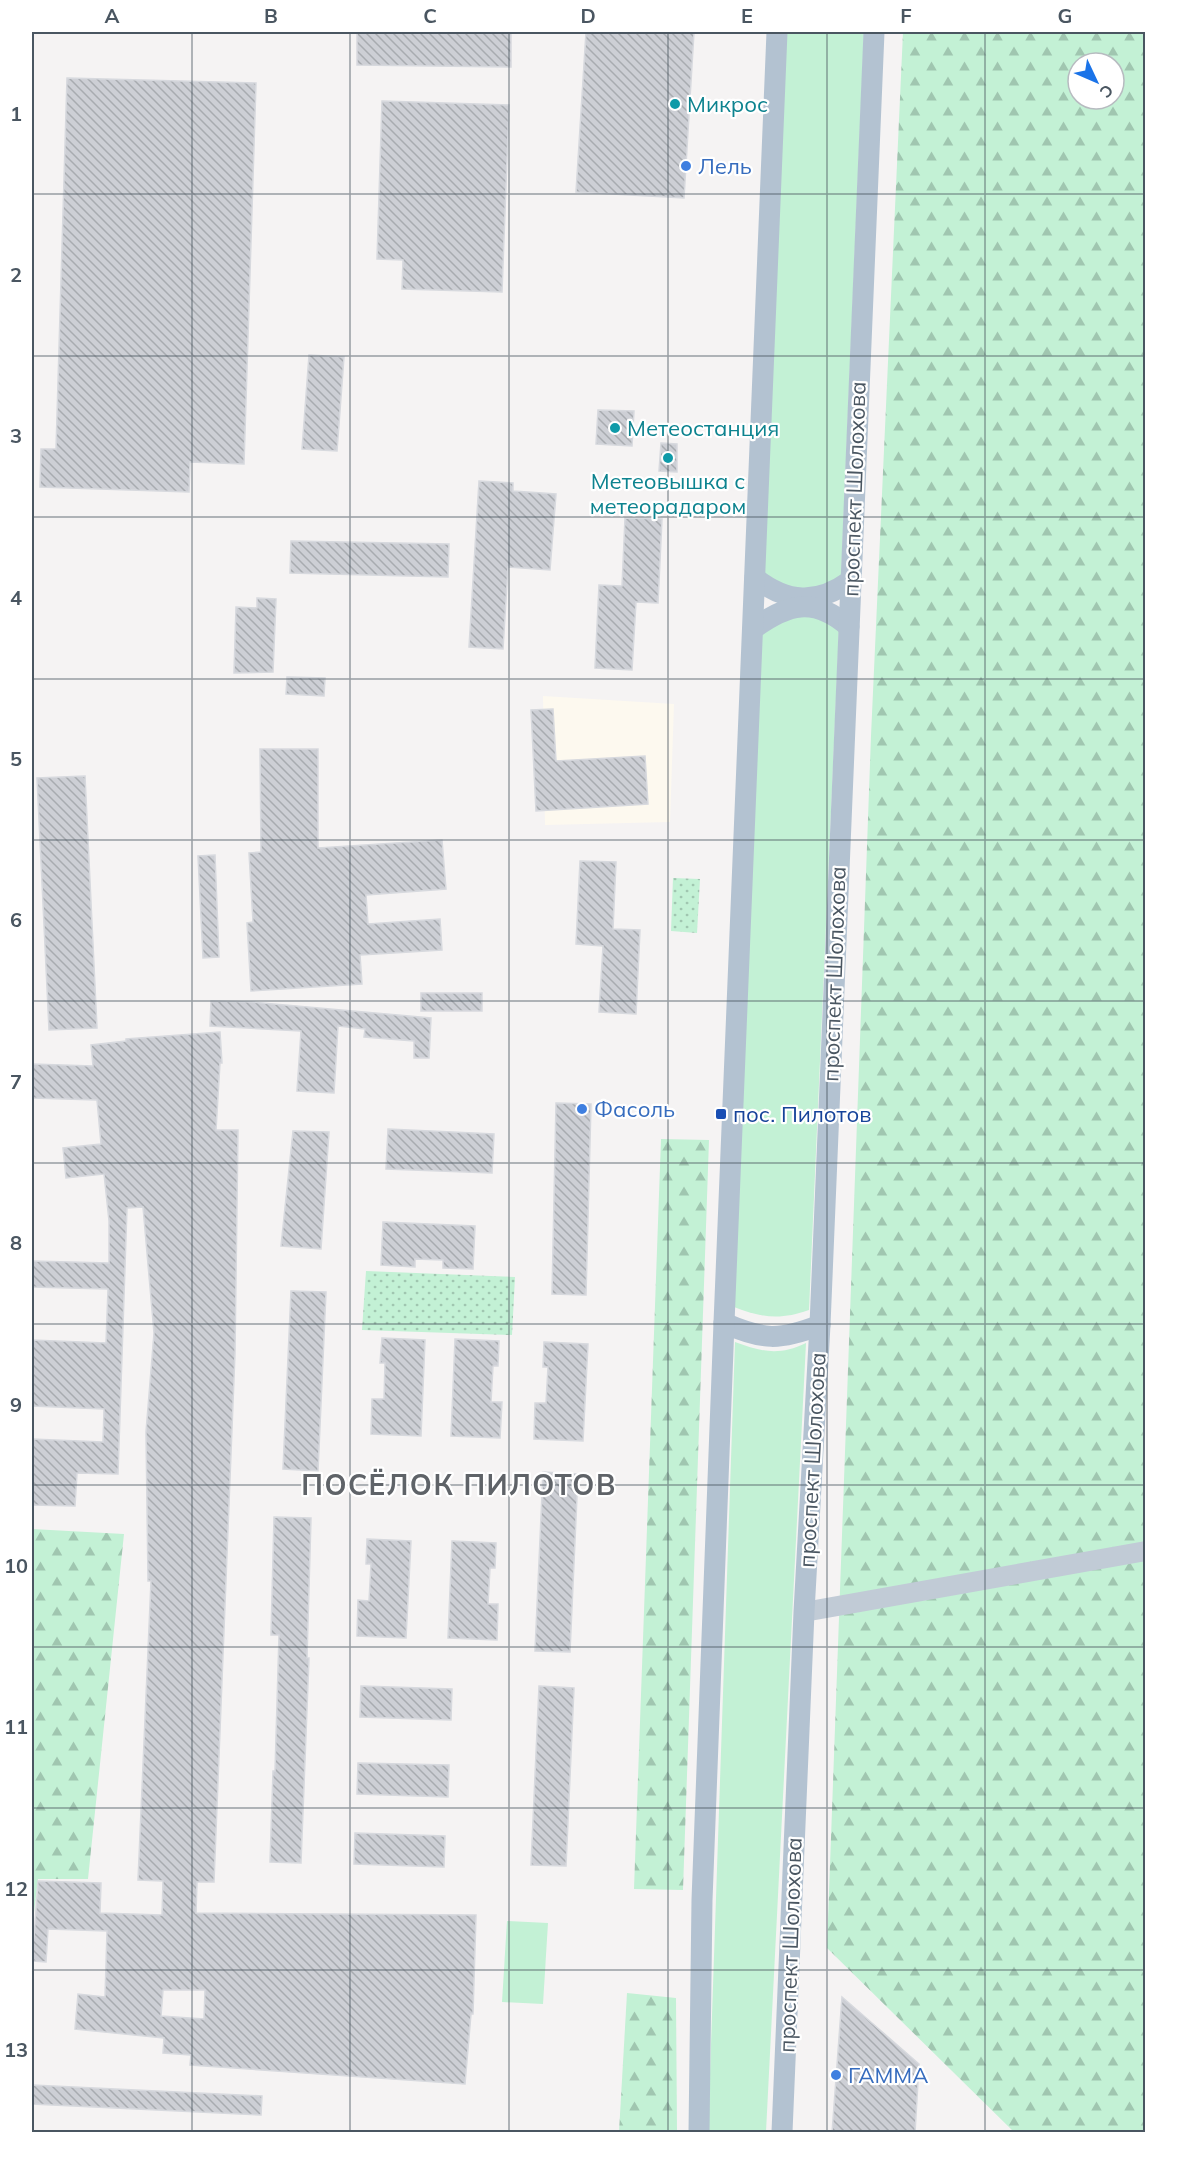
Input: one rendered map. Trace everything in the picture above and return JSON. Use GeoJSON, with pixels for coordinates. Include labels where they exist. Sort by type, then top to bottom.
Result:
{"type":"FeatureCollection","features":[{"type":"Feature","properties":{"kind":"main road"},"geometry":{"type":"LineString","coordinates":[[699,2133],[702,1900],[777,32]]}},
{"type":"Feature","properties":{"kind":"main road","name":"проспект Шолохова"},"geometry":{"type":"LineString","coordinates":[[782,2133],[874,32]]}},
{"type":"Feature","properties":{"kind":"main road"},"geometry":{"type":"LineString","coordinates":[[755,578],[770,590],[791,597],[811,598],[834,592],[850,581]]}},
{"type":"Feature","properties":{"kind":"main road"},"geometry":{"type":"LineString","coordinates":[[753,629],[770,616],[792,608],[812,607],[835,614],[849,627]]}},
{"type":"Feature","properties":{"kind":"main road"},"geometry":{"type":"LineString","coordinates":[[724,1323],[760,1336],[783,1337],[819,1325]]}},
{"type":"Feature","properties":{"kind":"street"},"geometry":{"type":"LineString","coordinates":[[804,1612],[1146,1551]]}},
{"type":"Feature","properties":{"kind":"shaded area"},"geometry":{"type":"Polygon","coordinates":[[[543,696],[674,704],[670,822],[545,825],[543,696]]]}},
{"type":"Feature","properties":{"kind":"green space"},"geometry":{"type":"Polygon","coordinates":[[[786,32],[864,32],[841,578],[832,585],[791,590],[764,576],[786,32]]]}},
{"type":"Feature","properties":{"kind":"green space"},"geometry":{"type":"Polygon","coordinates":[[[903,32],[1145,32],[1145,2132],[1014,2132],[827,1948],[871,736],[903,32]]]}},
{"type":"Feature","properties":{"kind":"green space"},"geometry":{"type":"Polygon","coordinates":[[[811,616],[832,624],[839,630],[809,1310],[772,1316],[754,1314],[734,1307],[761,634],[792,617],[811,616]]]}},
{"type":"Feature","properties":{"kind":"green space"},"geometry":{"type":"Polygon","coordinates":[[[673,878],[700,879],[697,933],[671,931],[673,878]]]}},
{"type":"Feature","properties":{"kind":"green space"},"geometry":{"type":"Polygon","coordinates":[[[661,1139],[709,1140],[683,1890],[634,1889],[661,1139]]]}},
{"type":"Feature","properties":{"kind":"green space"},"geometry":{"type":"Polygon","coordinates":[[[366,1271],[515,1277],[512,1335],[362,1330],[366,1271]]]}},
{"type":"Feature","properties":{"kind":"green space"},"geometry":{"type":"Polygon","coordinates":[[[735,1342],[770,1351],[787,1350],[806,1343],[766,2132],[708,2132],[735,1342]]]}},
{"type":"Feature","properties":{"kind":"green space"},"geometry":{"type":"Polygon","coordinates":[[[32,1529],[124,1534],[88,1879],[38,1879],[33,1921],[32,1921],[32,1529]]]}},
{"type":"Feature","properties":{"kind":"green space"},"geometry":{"type":"Polygon","coordinates":[[[507,1921],[548,1923],[543,2004],[502,2002],[507,1921]]]}},
{"type":"Feature","properties":{"kind":"green space"},"geometry":{"type":"Polygon","coordinates":[[[627,1993],[676,1998],[677,2132],[619,2132],[627,1993]]]}},
{"type":"Feature","properties":{"kind":"building"},"geometry":{"type":"Polygon","coordinates":[[[357,32],[511,32],[511,67],[357,65],[357,32]]]}},
{"type":"Feature","properties":{"kind":"building"},"geometry":{"type":"Polygon","coordinates":[[[586,32],[694,32],[684,198],[576,192],[586,32]]]}},
{"type":"Feature","properties":{"kind":"building"},"geometry":{"type":"Polygon","coordinates":[[[67,78],[256,83],[244,464],[190,462],[189,492],[40,487],[41,449],[56,449],[67,78]]]}},
{"type":"Feature","properties":{"kind":"building"},"geometry":{"type":"Polygon","coordinates":[[[382,101],[509,105],[502,292],[402,289],[403,260],[377,259],[382,101]]]}},
{"type":"Feature","properties":{"kind":"building"},"geometry":{"type":"Polygon","coordinates":[[[309,355],[344,357],[337,451],[302,449],[309,355]]]}},
{"type":"Feature","properties":{"kind":"building","name":"Метеостанция"},"geometry":{"type":"Polygon","coordinates":[[[598,410],[634,411],[632,446],[596,444],[598,410]]]}},
{"type":"Feature","properties":{"kind":"building","name":"Метеовышка с метеорадаром"},"geometry":{"type":"Polygon","coordinates":[[[661,443],[677,444],[677,472],[659,471],[661,443]]]}},
{"type":"Feature","properties":{"kind":"building"},"geometry":{"type":"Polygon","coordinates":[[[479,481],[513,483],[513,491],[556,494],[550,570],[508,567],[503,649],[469,647],[479,481]]]}},
{"type":"Feature","properties":{"kind":"building"},"geometry":{"type":"Polygon","coordinates":[[[625,518],[662,519],[658,603],[636,602],[632,670],[595,668],[599,585],[622,586],[625,518]]]}},
{"type":"Feature","properties":{"kind":"building"},"geometry":{"type":"Polygon","coordinates":[[[291,541],[449,544],[448,577],[290,573],[291,541]]]}},
{"type":"Feature","properties":{"kind":"building"},"geometry":{"type":"Polygon","coordinates":[[[257,598],[276,599],[273,672],[234,673],[236,607],[257,608],[257,598]]]}},
{"type":"Feature","properties":{"kind":"building"},"geometry":{"type":"Polygon","coordinates":[[[287,677],[325,678],[324,696],[286,694],[287,677]]]}},
{"type":"Feature","properties":{"kind":"building"},"geometry":{"type":"Polygon","coordinates":[[[553,709],[556,761],[645,756],[648,804],[536,811],[531,710],[553,709]]]}},
{"type":"Feature","properties":{"kind":"building"},"geometry":{"type":"Polygon","coordinates":[[[260,749],[318,749],[318,848],[442,840],[446,889],[366,895],[368,924],[440,919],[442,950],[360,955],[362,984],[251,991],[247,923],[253,922],[249,853],[261,852],[260,749]]]}},
{"type":"Feature","properties":{"kind":"building"},"geometry":{"type":"Polygon","coordinates":[[[85,776],[97,1028],[49,1030],[37,778],[85,776]]]}},
{"type":"Feature","properties":{"kind":"building"},"geometry":{"type":"Polygon","coordinates":[[[215,855],[219,957],[203,958],[198,856],[215,855]]]}},
{"type":"Feature","properties":{"kind":"building"},"geometry":{"type":"Polygon","coordinates":[[[580,861],[616,862],[613,929],[640,930],[636,1014],[599,1012],[603,946],[576,944],[580,861]]]}},
{"type":"Feature","properties":{"kind":"building"},"geometry":{"type":"Polygon","coordinates":[[[421,993],[482,993],[482,1011],[421,1011],[421,993]]]}},
{"type":"Feature","properties":{"kind":"building"},"geometry":{"type":"Polygon","coordinates":[[[211,1001],[252,1002],[431,1018],[429,1058],[414,1058],[414,1041],[364,1037],[365,1029],[338,1026],[334,1093],[297,1091],[301,1031],[210,1026],[211,1001]]]}},
{"type":"Feature","properties":{"kind":"building"},"geometry":{"type":"Polygon","coordinates":[[[220,1032],[222,1063],[220,1063],[216,1130],[238,1130],[235,1353],[214,1882],[197,1882],[196,1913],[476,1915],[473,2014],[471,2014],[465,2084],[190,2065],[191,2055],[163,2053],[164,2038],[75,2029],[78,1994],[105,1997],[107,1931],[48,1929],[46,1962],[33,1961],[32,1938],[34,1938],[38,1881],[101,1883],[100,1913],[162,1915],[163,1881],[138,1880],[151,1581],[148,1581],[146,1432],[154,1333],[143,1207],[127,1208],[118,1474],[77,1473],[75,1506],[32,1505],[32,1439],[103,1442],[104,1409],[32,1406],[32,1340],[106,1343],[108,1289],[32,1287],[32,1261],[109,1263],[109,1221],[104,1174],[66,1178],[63,1148],[101,1144],[97,1100],[32,1098],[32,1064],[93,1066],[91,1045],[126,1041],[126,1039],[220,1032]],[[163,1990],[161,2016],[204,2019],[205,1990],[163,1990]]]}},
{"type":"Feature","properties":{"kind":"building"},"geometry":{"type":"Polygon","coordinates":[[[556,1103],[591,1104],[586,1295],[552,1294],[556,1103]]]}},
{"type":"Feature","properties":{"kind":"building"},"geometry":{"type":"Polygon","coordinates":[[[388,1129],[494,1134],[492,1173],[386,1169],[388,1129]]]}},
{"type":"Feature","properties":{"kind":"building"},"geometry":{"type":"Polygon","coordinates":[[[293,1131],[329,1132],[321,1249],[281,1246],[293,1131]]]}},
{"type":"Feature","properties":{"kind":"building"},"geometry":{"type":"Polygon","coordinates":[[[383,1222],[475,1226],[473,1269],[443,1268],[443,1260],[415,1259],[415,1267],[381,1265],[383,1222]]]}},
{"type":"Feature","properties":{"kind":"building"},"geometry":{"type":"Polygon","coordinates":[[[291,1291],[326,1292],[318,1471],[283,1469],[291,1291]]]}},
{"type":"Feature","properties":{"kind":"building"},"geometry":{"type":"Polygon","coordinates":[[[382,1338],[425,1340],[421,1436],[371,1434],[372,1399],[384,1399],[385,1363],[380,1363],[382,1338]]]}},
{"type":"Feature","properties":{"kind":"building"},"geometry":{"type":"Polygon","coordinates":[[[455,1339],[499,1341],[498,1366],[493,1366],[491,1402],[502,1402],[500,1438],[451,1436],[455,1339]]]}},
{"type":"Feature","properties":{"kind":"building"},"geometry":{"type":"Polygon","coordinates":[[[544,1342],[588,1344],[583,1441],[534,1439],[535,1403],[546,1403],[548,1367],[543,1367],[544,1342]]]}},
{"type":"Feature","properties":{"kind":"building"},"geometry":{"type":"Polygon","coordinates":[[[543,1472],[578,1474],[570,1652],[535,1651],[543,1472]]]}},
{"type":"Feature","properties":{"kind":"building"},"geometry":{"type":"Polygon","coordinates":[[[274,1517],[311,1518],[307,1658],[309,1658],[301,1863],[270,1862],[279,1635],[271,1635],[274,1517]]]}},
{"type":"Feature","properties":{"kind":"building"},"geometry":{"type":"Polygon","coordinates":[[[367,1539],[411,1541],[406,1638],[357,1636],[358,1600],[369,1601],[371,1564],[366,1564],[367,1539]]]}},
{"type":"Feature","properties":{"kind":"building"},"geometry":{"type":"Polygon","coordinates":[[[452,1541],[496,1543],[495,1568],[490,1568],[488,1604],[498,1604],[497,1640],[448,1638],[452,1541]]]}},
{"type":"Feature","properties":{"kind":"building"},"geometry":{"type":"Polygon","coordinates":[[[361,1686],[452,1689],[451,1720],[360,1717],[361,1686]]]}},
{"type":"Feature","properties":{"kind":"building"},"geometry":{"type":"Polygon","coordinates":[[[539,1686],[574,1688],[566,1866],[531,1865],[539,1686]]]}},
{"type":"Feature","properties":{"kind":"building"},"geometry":{"type":"Polygon","coordinates":[[[358,1763],[449,1765],[448,1797],[357,1794],[358,1763]]]}},
{"type":"Feature","properties":{"kind":"building"},"geometry":{"type":"Polygon","coordinates":[[[355,1833],[445,1836],[444,1867],[354,1864],[355,1833]]]}},
{"type":"Feature","properties":{"kind":"building"},"geometry":{"type":"Polygon","coordinates":[[[842,1997],[919,2064],[915,2133],[832,2133],[842,1997]]]}},
{"type":"Feature","properties":{"kind":"building"},"geometry":{"type":"Polygon","coordinates":[[[32,2085],[262,2096],[261,2115],[32,2104],[32,2085]]]}},
{"type":"Feature","properties":{"kind":"place","name":"Микрос"},"geometry":{"type":"Point","coordinates":[675,104]}},
{"type":"Feature","properties":{"kind":"place","name":"Лель"},"geometry":{"type":"Point","coordinates":[686,166]}},
{"type":"Feature","properties":{"kind":"place","name":"Метеостанция"},"geometry":{"type":"Point","coordinates":[615,428]}},
{"type":"Feature","properties":{"kind":"place","name":"Метеовышка с метеорадаром"},"geometry":{"type":"Point","coordinates":[668,458]}},
{"type":"Feature","properties":{"kind":"place","name":"Фасоль"},"geometry":{"type":"Point","coordinates":[582,1109]}},
{"type":"Feature","properties":{"kind":"place","name":"пос. Пилотов"},"geometry":{"type":"Point","coordinates":[721,1114]}},
{"type":"Feature","properties":{"kind":"place","name":"ГАММА"},"geometry":{"type":"Point","coordinates":[836,2075]}},
{"type":"Feature","properties":{"kind":"district","name":"ПОСЁЛОК ПИЛОТОВ"},"geometry":{"type":"Point","coordinates":[459,1485]}}]}
